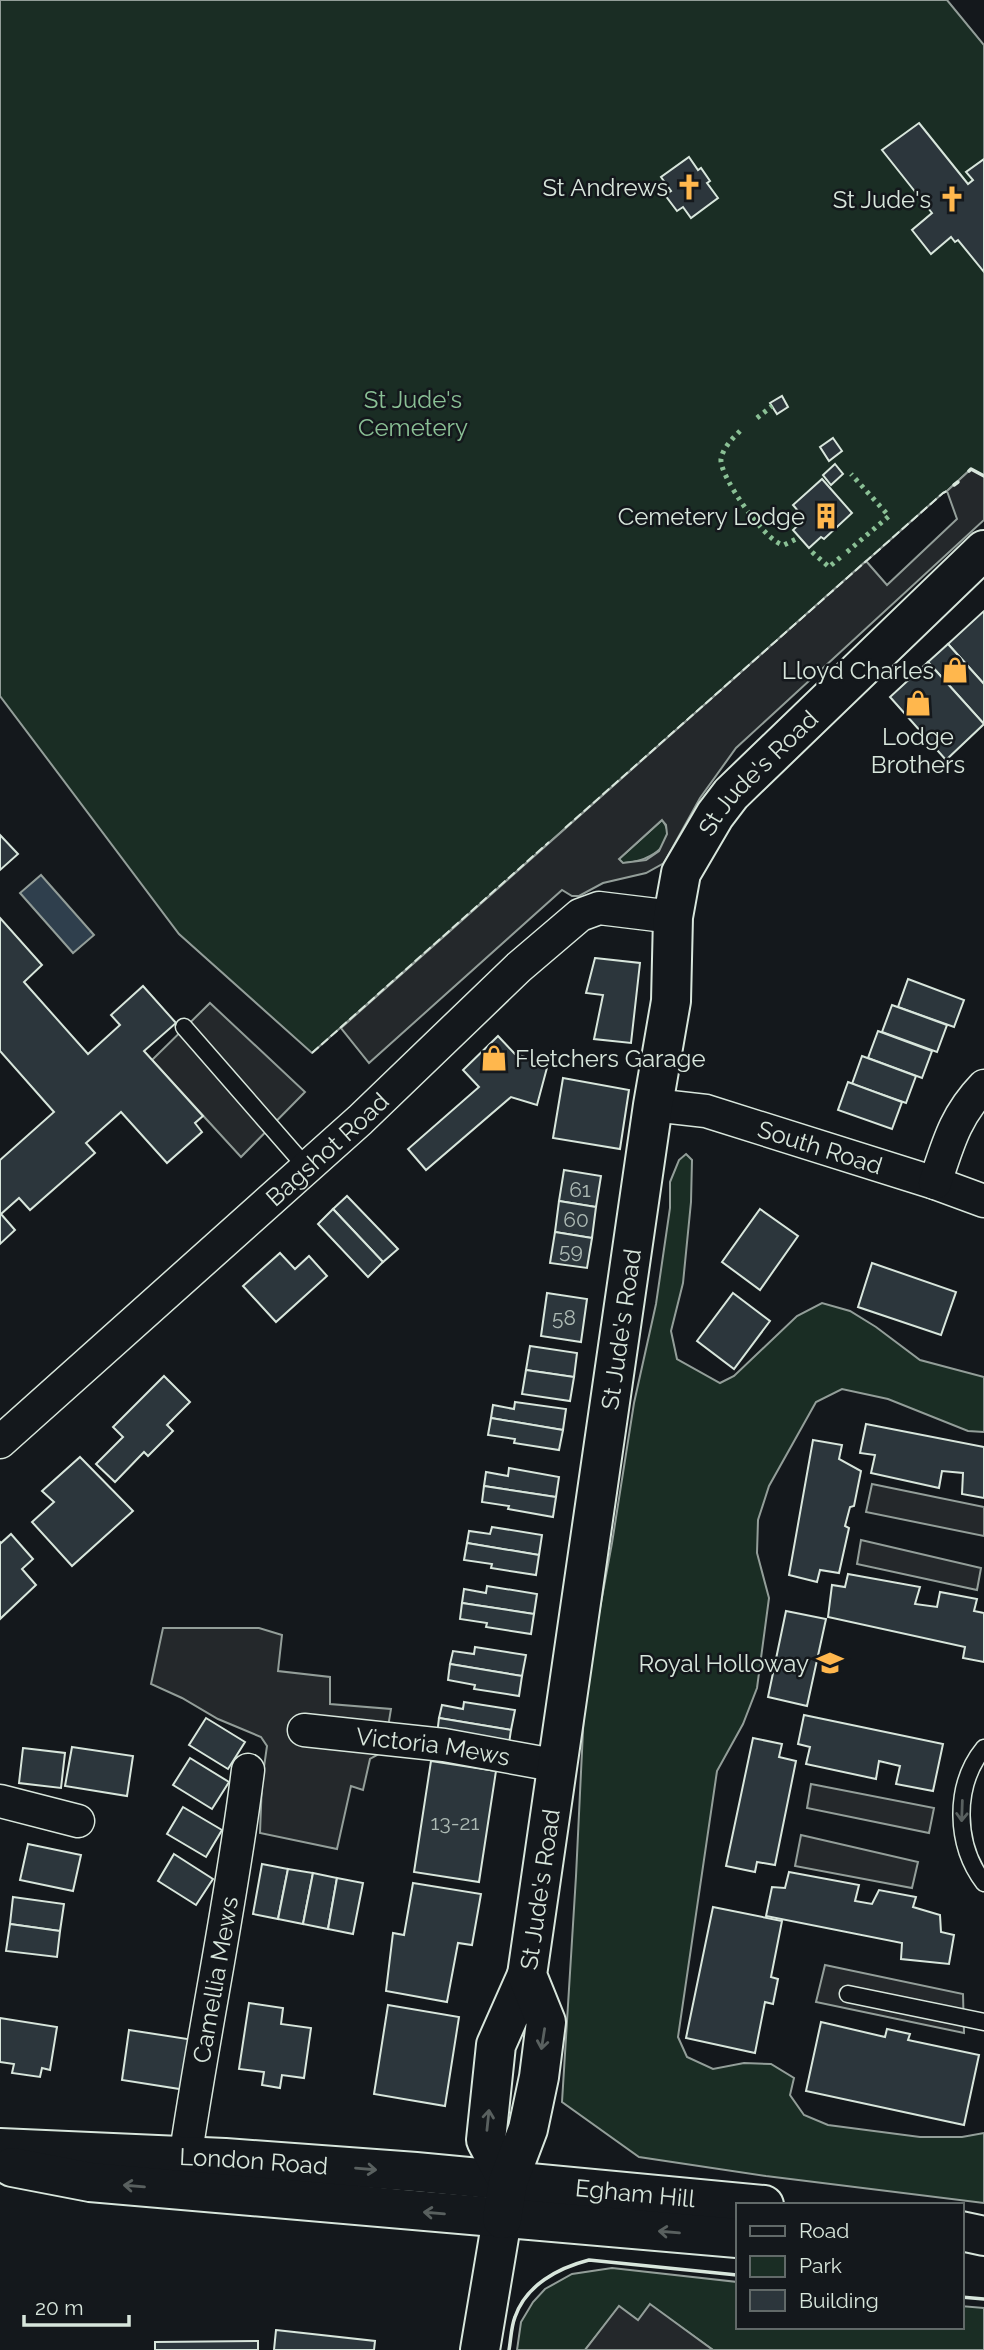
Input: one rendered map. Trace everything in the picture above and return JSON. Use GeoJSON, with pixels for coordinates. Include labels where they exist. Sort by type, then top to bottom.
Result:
{"type":"FeatureCollection","features":[{"type":"Feature","properties":{"kind":"main road","name":"St Jude's Road"},"geometry":{"type":"LineString","coordinates":[[480,2350],[505,2200],[528,2129],[540,2077],[546,2022],[527,1975],[653,1105],[671,1001],[673,917],[681,873],[715,815],[731,794],[984,550]]}},
{"type":"Feature","properties":{"kind":"main road","name":"London Road"},"geometry":{"type":"LineString","coordinates":[[0,2148],[183,2173],[505,2200]]}},
{"type":"Feature","properties":{"kind":"main road","name":"London Road"},"geometry":{"type":"LineString","coordinates":[[0,2164],[90,2182],[183,2173]]}},
{"type":"Feature","properties":{"kind":"main road","name":"Egham Hill"},"geometry":{"type":"LineString","coordinates":[[505,2200],[736,2204]]}},
{"type":"Feature","properties":{"kind":"main road","name":"Egham Hill"},"geometry":{"type":"LineString","coordinates":[[505,2200],[736,2238]]}},
{"type":"Feature","properties":{"kind":"main road"},"geometry":{"type":"LineString","coordinates":[[963,2231],[984,2236]]}},
{"type":"Feature","properties":{"kind":"main road"},"geometry":{"type":"LineString","coordinates":[[963,2256],[984,2258]]}},
{"type":"Feature","properties":{"kind":"street","name":"Bagshot Road"},"geometry":{"type":"LineString","coordinates":[[0,1442],[307,1168],[519,967],[580,915],[599,908],[673,917]]}},
{"type":"Feature","properties":{"kind":"street"},"geometry":{"type":"LineString","coordinates":[[935,1183],[952,1131],[965,1106],[984,1086]]}},
{"type":"Feature","properties":{"kind":"street","name":"South Road"},"geometry":{"type":"LineString","coordinates":[[653,1105],[706,1111],[984,1201]]}},
{"type":"Feature","properties":{"kind":"street","name":"Victoria Mews"},"geometry":{"type":"LineString","coordinates":[[304,1730],[444,1745],[559,1766]]}},
{"type":"Feature","properties":{"kind":"street","name":"Camellia Mews"},"geometry":{"type":"LineString","coordinates":[[183,2173],[237,1856],[248,1770]]}},
{"type":"Feature","properties":{"kind":"street"},"geometry":{"type":"LineString","coordinates":[[1,1805],[78,1821]]}},
{"type":"Feature","properties":{"kind":"lane"},"geometry":{"type":"LineString","coordinates":[[184,1027],[307,1168]]}},
{"type":"Feature","properties":{"kind":"lane"},"geometry":{"type":"LineString","coordinates":[[984,1748],[971,1768],[961,1814],[965,1840],[973,1864],[984,1883]]}},
{"type":"Feature","properties":{"kind":"lane"},"geometry":{"type":"LineString","coordinates":[[848,1994],[984,2022]]}},
{"type":"Feature","properties":{"kind":"green space","name":"St Jude's Cemetery"},"geometry":{"type":"Polygon","coordinates":[[[0,0],[947,0],[984,45],[984,476],[971,469],[943,493],[312,1053],[179,934],[0,696],[0,0]]]}},
{"type":"Feature","properties":{"kind":"green space"},"geometry":{"type":"Polygon","coordinates":[[[662,820],[667,829],[664,845],[640,860],[622,863],[619,859],[662,820]]]}},
{"type":"Feature","properties":{"kind":"green space"},"geometry":{"type":"Polygon","coordinates":[[[686,1154],[692,1160],[691,1202],[683,1283],[671,1331],[677,1359],[720,1383],[734,1376],[797,1316],[822,1303],[850,1311],[920,1360],[984,1377],[984,1432],[968,1431],[888,1399],[842,1389],[816,1402],[769,1486],[758,1520],[757,1553],[769,1598],[757,1688],[743,1724],[717,1771],[678,2037],[687,2057],[713,2069],[744,2063],[771,2064],[794,2078],[790,2095],[804,2115],[828,2125],[920,2137],[962,2137],[984,2133],[984,2203],[639,2157],[562,2102],[585,1689],[634,1403],[656,1304],[670,1208],[670,1182],[679,1160],[686,1154]]]}},
{"type":"Feature","properties":{"kind":"green space"},"geometry":{"type":"Polygon","coordinates":[[[612,2268],[736,2282],[736,2329],[963,2329],[963,2306],[984,2308],[984,2350],[713,2350],[650,2305],[639,2321],[619,2307],[585,2350],[517,2350],[521,2322],[533,2302],[545,2289],[572,2274],[612,2268]]]}},
{"type":"Feature","properties":{"kind":"shaded area"},"geometry":{"type":"Polygon","coordinates":[[[971,469],[984,476],[984,520],[736,748],[700,798],[664,863],[646,873],[603,883],[579,896],[572,896],[562,890],[369,1063],[341,1028],[866,561],[887,585],[957,519],[947,491],[971,469]],[[662,820],[619,859],[623,863],[646,860],[659,851],[667,834],[662,820]]]}},
{"type":"Feature","properties":{"kind":"shaded area"},"geometry":{"type":"Polygon","coordinates":[[[210,1003],[305,1092],[241,1157],[152,1060],[210,1003]]]}},
{"type":"Feature","properties":{"kind":"shaded area"},"geometry":{"type":"Polygon","coordinates":[[[872,1484],[984,1507],[984,1536],[866,1512],[872,1484]]]}},
{"type":"Feature","properties":{"kind":"shaded area"},"geometry":{"type":"Polygon","coordinates":[[[861,1540],[981,1568],[977,1590],[857,1564],[861,1540]]]}},
{"type":"Feature","properties":{"kind":"shaded area"},"geometry":{"type":"Polygon","coordinates":[[[163,1628],[259,1628],[282,1635],[278,1671],[330,1677],[330,1704],[391,1709],[384,1751],[370,1759],[363,1790],[351,1786],[337,1849],[260,1833],[262,1781],[267,1746],[261,1737],[218,1719],[151,1684],[163,1628]]]}},
{"type":"Feature","properties":{"kind":"shaded area"},"geometry":{"type":"Polygon","coordinates":[[[811,1784],[934,1808],[929,1833],[807,1808],[811,1784]]]}},
{"type":"Feature","properties":{"kind":"shaded area"},"geometry":{"type":"Polygon","coordinates":[[[801,1835],[918,1862],[912,1888],[795,1866],[801,1835]]]}},
{"type":"Feature","properties":{"kind":"shaded area"},"geometry":{"type":"Polygon","coordinates":[[[825,1965],[963,1994],[964,2033],[816,2002],[825,1965]]]}},
{"type":"Feature","properties":{"kind":"shaded area"},"geometry":{"type":"Polygon","coordinates":[[[650,2304],[713,2350],[585,2350],[619,2306],[638,2320],[650,2304]]]}},
{"type":"Feature","properties":{"kind":"water"},"geometry":{"type":"Polygon","coordinates":[[[41,875],[94,935],[73,953],[20,893],[41,875]]]}},
{"type":"Feature","properties":{"kind":"building","name":"St Jude's"},"geometry":{"type":"Polygon","coordinates":[[[919,123],[968,184],[973,180],[966,172],[984,159],[984,272],[958,240],[955,242],[951,237],[931,254],[912,230],[932,213],[882,150],[919,123]]]}},
{"type":"Feature","properties":{"kind":"building","name":"St Andrews"},"geometry":{"type":"Polygon","coordinates":[[[689,157],[698,170],[701,168],[710,181],[707,183],[718,198],[691,218],[683,207],[677,211],[665,195],[671,191],[661,177],[689,157]]]}},
{"type":"Feature","properties":{"kind":"building"},"geometry":{"type":"Polygon","coordinates":[[[782,396],[788,407],[777,414],[770,403],[782,396]]]}},
{"type":"Feature","properties":{"kind":"building"},"geometry":{"type":"Polygon","coordinates":[[[833,438],[842,451],[829,461],[820,447],[833,438]]]}},
{"type":"Feature","properties":{"kind":"building"},"geometry":{"type":"Polygon","coordinates":[[[835,464],[843,474],[831,485],[823,475],[835,464]]]}},
{"type":"Feature","properties":{"kind":"building","name":"Cemetery Lodge"},"geometry":{"type":"Polygon","coordinates":[[[822,479],[852,513],[824,539],[821,537],[809,548],[793,530],[805,519],[793,505],[822,479]]]}},
{"type":"Feature","properties":{"kind":"building"},"geometry":{"type":"Polygon","coordinates":[[[984,611],[984,684],[948,644],[984,611]]]}},
{"type":"Feature","properties":{"kind":"building"},"geometry":{"type":"Polygon","coordinates":[[[948,644],[984,684],[984,724],[928,662],[948,644]]]}},
{"type":"Feature","properties":{"kind":"building"},"geometry":{"type":"Polygon","coordinates":[[[928,662],[984,724],[946,760],[890,697],[928,662]]]}},
{"type":"Feature","properties":{"kind":"building"},"geometry":{"type":"Polygon","coordinates":[[[0,835],[18,854],[0,870],[0,835]]]}},
{"type":"Feature","properties":{"kind":"building"},"geometry":{"type":"Polygon","coordinates":[[[0,918],[42,965],[24,982],[88,1054],[120,1025],[111,1015],[143,986],[176,1023],[144,1051],[203,1116],[195,1123],[202,1132],[167,1163],[121,1112],[86,1143],[95,1153],[30,1210],[19,1198],[1,1214],[15,1230],[0,1244],[0,1160],[54,1112],[0,1051],[0,918]]]}},
{"type":"Feature","properties":{"kind":"building"},"geometry":{"type":"Polygon","coordinates":[[[595,958],[640,963],[631,1043],[594,1039],[603,995],[586,993],[595,958]]]}},
{"type":"Feature","properties":{"kind":"building"},"geometry":{"type":"Polygon","coordinates":[[[908,979],[964,1000],[954,1027],[898,1007],[908,979]]]}},
{"type":"Feature","properties":{"kind":"building"},"geometry":{"type":"Polygon","coordinates":[[[892,1005],[947,1025],[937,1052],[882,1032],[892,1005]]]}},
{"type":"Feature","properties":{"kind":"building"},"geometry":{"type":"Polygon","coordinates":[[[878,1031],[932,1051],[922,1078],[868,1058],[878,1031]]]}},
{"type":"Feature","properties":{"kind":"building"},"geometry":{"type":"Polygon","coordinates":[[[498,1036],[515,1054],[548,1064],[537,1105],[511,1097],[426,1170],[408,1149],[479,1087],[463,1070],[498,1036]]]}},
{"type":"Feature","properties":{"kind":"building"},"geometry":{"type":"Polygon","coordinates":[[[862,1056],[916,1076],[906,1103],[852,1084],[862,1056]]]}},
{"type":"Feature","properties":{"kind":"building"},"geometry":{"type":"Polygon","coordinates":[[[563,1078],[629,1090],[620,1149],[553,1138],[563,1078]]]}},
{"type":"Feature","properties":{"kind":"building"},"geometry":{"type":"Polygon","coordinates":[[[848,1082],[902,1102],[892,1129],[838,1110],[848,1082]]]}},
{"type":"Feature","properties":{"kind":"building"},"geometry":{"type":"Polygon","coordinates":[[[564,1170],[601,1176],[596,1207],[559,1201],[564,1170]]]}},
{"type":"Feature","properties":{"kind":"building"},"geometry":{"type":"Polygon","coordinates":[[[347,1196],[398,1249],[383,1262],[333,1209],[347,1196]]]}},
{"type":"Feature","properties":{"kind":"building"},"geometry":{"type":"Polygon","coordinates":[[[559,1201],[596,1207],[592,1238],[555,1232],[559,1201]]]}},
{"type":"Feature","properties":{"kind":"building"},"geometry":{"type":"Polygon","coordinates":[[[333,1209],[383,1262],[368,1277],[318,1224],[333,1209]]]}},
{"type":"Feature","properties":{"kind":"building"},"geometry":{"type":"Polygon","coordinates":[[[760,1209],[798,1236],[760,1290],[722,1262],[760,1209]]]}},
{"type":"Feature","properties":{"kind":"building"},"geometry":{"type":"Polygon","coordinates":[[[555,1232],[592,1238],[587,1268],[550,1263],[555,1232]]]}},
{"type":"Feature","properties":{"kind":"building"},"geometry":{"type":"Polygon","coordinates":[[[280,1253],[295,1269],[309,1256],[327,1276],[276,1322],[243,1286],[280,1253]]]}},
{"type":"Feature","properties":{"kind":"building"},"geometry":{"type":"Polygon","coordinates":[[[872,1263],[956,1292],[941,1335],[858,1307],[872,1263]]]}},
{"type":"Feature","properties":{"kind":"building"},"geometry":{"type":"Polygon","coordinates":[[[547,1293],[587,1299],[581,1342],[541,1336],[547,1293]]]}},
{"type":"Feature","properties":{"kind":"building"},"geometry":{"type":"Polygon","coordinates":[[[733,1293],[770,1321],[734,1369],[697,1341],[733,1293]]]}},
{"type":"Feature","properties":{"kind":"building"},"geometry":{"type":"Polygon","coordinates":[[[530,1346],[577,1353],[574,1377],[526,1370],[530,1346]]]}},
{"type":"Feature","properties":{"kind":"building"},"geometry":{"type":"Polygon","coordinates":[[[526,1370],[574,1377],[570,1401],[522,1394],[526,1370]]]}},
{"type":"Feature","properties":{"kind":"building"},"geometry":{"type":"Polygon","coordinates":[[[164,1376],[190,1402],[167,1425],[173,1431],[148,1456],[144,1452],[115,1482],[96,1464],[123,1437],[113,1427],[164,1376]]]}},
{"type":"Feature","properties":{"kind":"building"},"geometry":{"type":"Polygon","coordinates":[[[515,1402],[566,1409],[563,1430],[491,1418],[493,1405],[514,1409],[515,1402]]]}},
{"type":"Feature","properties":{"kind":"building"},"geometry":{"type":"Polygon","coordinates":[[[491,1418],[563,1430],[559,1450],[514,1443],[515,1439],[488,1435],[491,1418]]]}},
{"type":"Feature","properties":{"kind":"building"},"geometry":{"type":"Polygon","coordinates":[[[866,1424],[984,1447],[984,1498],[962,1494],[963,1473],[942,1471],[939,1488],[871,1473],[875,1455],[860,1453],[866,1424]]]}},
{"type":"Feature","properties":{"kind":"building"},"geometry":{"type":"Polygon","coordinates":[[[813,1440],[842,1445],[839,1459],[861,1471],[854,1506],[850,1507],[845,1526],[849,1528],[839,1573],[820,1570],[817,1582],[789,1575],[813,1440]]]}},
{"type":"Feature","properties":{"kind":"building"},"geometry":{"type":"Polygon","coordinates":[[[80,1457],[133,1511],[72,1566],[32,1522],[54,1502],[42,1491],[80,1457]]]}},
{"type":"Feature","properties":{"kind":"building"},"geometry":{"type":"Polygon","coordinates":[[[509,1468],[559,1477],[556,1497],[484,1486],[486,1472],[508,1476],[509,1468]]]}},
{"type":"Feature","properties":{"kind":"building"},"geometry":{"type":"Polygon","coordinates":[[[484,1486],[556,1497],[553,1517],[482,1502],[484,1486]]]}},
{"type":"Feature","properties":{"kind":"building"},"geometry":{"type":"Polygon","coordinates":[[[492,1527],[542,1535],[539,1555],[467,1543],[469,1531],[490,1534],[492,1527]]]}},
{"type":"Feature","properties":{"kind":"building"},"geometry":{"type":"Polygon","coordinates":[[[11,1534],[33,1559],[22,1569],[36,1585],[0,1619],[0,1542],[11,1534]]]}},
{"type":"Feature","properties":{"kind":"building"},"geometry":{"type":"Polygon","coordinates":[[[467,1543],[539,1555],[536,1575],[491,1568],[492,1564],[464,1560],[467,1543]]]}},
{"type":"Feature","properties":{"kind":"building"},"geometry":{"type":"Polygon","coordinates":[[[848,1574],[920,1587],[915,1604],[937,1607],[940,1592],[977,1599],[974,1611],[984,1613],[984,1662],[963,1658],[965,1647],[828,1617],[832,1585],[845,1587],[848,1574]]]}},
{"type":"Feature","properties":{"kind":"building"},"geometry":{"type":"Polygon","coordinates":[[[487,1586],[537,1594],[534,1614],[462,1603],[464,1589],[486,1593],[487,1586]]]}},
{"type":"Feature","properties":{"kind":"building"},"geometry":{"type":"Polygon","coordinates":[[[462,1603],[534,1614],[531,1634],[486,1627],[487,1623],[460,1619],[462,1603]]]}},
{"type":"Feature","properties":{"kind":"building"},"geometry":{"type":"Polygon","coordinates":[[[786,1611],[826,1619],[807,1706],[768,1697],[786,1611]]]}},
{"type":"Feature","properties":{"kind":"building"},"geometry":{"type":"Polygon","coordinates":[[[475,1647],[526,1655],[522,1676],[450,1664],[453,1651],[474,1654],[475,1647]]]}},
{"type":"Feature","properties":{"kind":"building"},"geometry":{"type":"Polygon","coordinates":[[[450,1664],[522,1676],[519,1696],[474,1689],[475,1685],[448,1680],[450,1664]]]}},
{"type":"Feature","properties":{"kind":"building"},"geometry":{"type":"Polygon","coordinates":[[[464,1702],[515,1710],[511,1730],[439,1718],[442,1705],[463,1709],[464,1702]]]}},
{"type":"Feature","properties":{"kind":"building"},"geometry":{"type":"Polygon","coordinates":[[[804,1715],[943,1744],[933,1791],[896,1784],[900,1766],[879,1761],[876,1779],[806,1764],[810,1747],[798,1744],[804,1715]]]}},
{"type":"Feature","properties":{"kind":"building"},"geometry":{"type":"Polygon","coordinates":[[[206,1718],[245,1742],[228,1769],[189,1745],[206,1718]]]}},
{"type":"Feature","properties":{"kind":"building"},"geometry":{"type":"Polygon","coordinates":[[[439,1718],[511,1730],[508,1750],[437,1735],[439,1718]]]}},
{"type":"Feature","properties":{"kind":"building"},"geometry":{"type":"Polygon","coordinates":[[[753,1738],[782,1744],[779,1757],[796,1761],[775,1865],[757,1862],[755,1872],[726,1866],[753,1738]]]}},
{"type":"Feature","properties":{"kind":"building"},"geometry":{"type":"Polygon","coordinates":[[[72,1747],[133,1756],[127,1796],[65,1786],[72,1747]]]}},
{"type":"Feature","properties":{"kind":"building"},"geometry":{"type":"Polygon","coordinates":[[[23,1748],[65,1753],[61,1788],[19,1783],[23,1748]]]}},
{"type":"Feature","properties":{"kind":"building"},"geometry":{"type":"Polygon","coordinates":[[[190,1758],[229,1782],[212,1809],[173,1785],[190,1758]]]}},
{"type":"Feature","properties":{"kind":"building"},"geometry":{"type":"Polygon","coordinates":[[[431,1761],[496,1771],[479,1882],[414,1872],[431,1761]]]}},
{"type":"Feature","properties":{"kind":"building"},"geometry":{"type":"Polygon","coordinates":[[[183,1807],[222,1830],[206,1857],[167,1834],[183,1807]]]}},
{"type":"Feature","properties":{"kind":"building"},"geometry":{"type":"Polygon","coordinates":[[[28,1844],[81,1855],[73,1891],[20,1880],[28,1844]]]}},
{"type":"Feature","properties":{"kind":"building"},"geometry":{"type":"Polygon","coordinates":[[[174,1854],[213,1879],[196,1905],[158,1881],[174,1854]]]}},
{"type":"Feature","properties":{"kind":"building"},"geometry":{"type":"Polygon","coordinates":[[[262,1864],[288,1869],[278,1919],[253,1914],[262,1864]]]}},
{"type":"Feature","properties":{"kind":"building"},"geometry":{"type":"Polygon","coordinates":[[[288,1869],[313,1873],[303,1924],[278,1919],[288,1869]]]}},
{"type":"Feature","properties":{"kind":"building"},"geometry":{"type":"Polygon","coordinates":[[[789,1872],[859,1885],[855,1901],[872,1904],[879,1890],[916,1897],[913,1907],[940,1915],[941,1932],[954,1935],[949,1964],[901,1959],[902,1943],[766,1916],[772,1887],[785,1888],[789,1872]]]}},
{"type":"Feature","properties":{"kind":"building"},"geometry":{"type":"Polygon","coordinates":[[[313,1873],[337,1878],[328,1929],[303,1924],[313,1873]]]}},
{"type":"Feature","properties":{"kind":"building"},"geometry":{"type":"Polygon","coordinates":[[[337,1878],[363,1883],[353,1934],[328,1929],[337,1878]]]}},
{"type":"Feature","properties":{"kind":"building"},"geometry":{"type":"Polygon","coordinates":[[[413,1883],[481,1894],[472,1945],[458,1943],[447,2002],[386,1991],[393,1933],[404,1935],[413,1883]]]}},
{"type":"Feature","properties":{"kind":"building"},"geometry":{"type":"Polygon","coordinates":[[[13,1897],[64,1904],[60,1931],[10,1924],[13,1897]]]}},
{"type":"Feature","properties":{"kind":"building"},"geometry":{"type":"Polygon","coordinates":[[[713,1907],[782,1921],[771,1977],[778,1979],[773,2004],[765,2002],[755,2053],[686,2038],[713,1907]]]}},
{"type":"Feature","properties":{"kind":"building"},"geometry":{"type":"Polygon","coordinates":[[[10,1924],[60,1931],[57,1957],[6,1951],[10,1924]]]}},
{"type":"Feature","properties":{"kind":"building"},"geometry":{"type":"Polygon","coordinates":[[[249,2003],[283,2008],[281,2024],[311,2028],[304,2078],[282,2075],[280,2088],[262,2085],[264,2072],[239,2069],[249,2003]]]}},
{"type":"Feature","properties":{"kind":"building"},"geometry":{"type":"Polygon","coordinates":[[[388,2005],[459,2017],[445,2106],[374,2094],[388,2005]]]}},
{"type":"Feature","properties":{"kind":"building"},"geometry":{"type":"Polygon","coordinates":[[[0,2018],[57,2027],[50,2070],[42,2068],[40,2077],[12,2073],[14,2064],[0,2062],[0,2018]]]}},
{"type":"Feature","properties":{"kind":"building"},"geometry":{"type":"Polygon","coordinates":[[[821,2022],[885,2037],[887,2029],[910,2034],[908,2040],[979,2055],[964,2125],[806,2091],[821,2022]]]}},
{"type":"Feature","properties":{"kind":"building"},"geometry":{"type":"Polygon","coordinates":[[[129,2030],[194,2040],[186,2090],[122,2080],[129,2030]]]}},
{"type":"Feature","properties":{"kind":"building"},"geometry":{"type":"Polygon","coordinates":[[[276,2330],[375,2341],[374,2350],[274,2350],[276,2330]]]}},
{"type":"Feature","properties":{"kind":"building"},"geometry":{"type":"Polygon","coordinates":[[[258,2341],[258,2350],[155,2350],[155,2342],[258,2341]]]}},
{"type":"Feature","properties":{"kind":"hedge"},"geometry":{"type":"LineString","coordinates":[[757,418],[772,406]]}},
{"type":"Feature","properties":{"kind":"hedge"},"geometry":{"type":"LineString","coordinates":[[740,431],[722,455],[722,468],[745,508],[767,534],[784,545],[796,539]]}},
{"type":"Feature","properties":{"kind":"hedge"},"geometry":{"type":"LineString","coordinates":[[847,552],[889,516],[851,474]]}},
{"type":"Feature","properties":{"kind":"hedge"},"geometry":{"type":"LineString","coordinates":[[812,552],[829,567],[842,556]]}},
{"type":"Feature","properties":{"kind":"fence"},"geometry":{"type":"LineString","coordinates":[[565,828],[947,491]]}},
{"type":"Feature","properties":{"kind":"fence"},"geometry":{"type":"LineString","coordinates":[[312,1053],[549,842]]}},
{"type":"Feature","properties":{"kind":"wall"},"geometry":{"type":"LineString","coordinates":[[969,471],[971,469],[984,476]]}},
{"type":"Feature","properties":{"kind":"wall"},"geometry":{"type":"LineString","coordinates":[[954,485],[958,482]]}},
{"type":"Feature","properties":{"kind":"wall"},"geometry":{"type":"LineString","coordinates":[[509,2350],[514,2321],[527,2296],[544,2280],[577,2263],[589,2260],[736,2275]]}},
{"type":"Feature","properties":{"kind":"wall"},"geometry":{"type":"LineString","coordinates":[[963,2297],[984,2299]]}},
{"type":"Feature","properties":{"kind":"place","name":"St Andrews"},"geometry":{"type":"Point","coordinates":[689,187]}},
{"type":"Feature","properties":{"kind":"place","name":"St Jude's"},"geometry":{"type":"Point","coordinates":[952,199]}},
{"type":"Feature","properties":{"kind":"place","name":"Cemetery Lodge"},"geometry":{"type":"Point","coordinates":[826,516]}},
{"type":"Feature","properties":{"kind":"place","name":"Lloyd Charles"},"geometry":{"type":"Point","coordinates":[955,670]}},
{"type":"Feature","properties":{"kind":"place","name":"Lodge Brothers"},"geometry":{"type":"Point","coordinates":[918,703]}},
{"type":"Feature","properties":{"kind":"place","name":"Fletchers Garage"},"geometry":{"type":"Point","coordinates":[494,1058]}},
{"type":"Feature","properties":{"kind":"place","name":"Royal Holloway"},"geometry":{"type":"Point","coordinates":[830,1663]}}]}
